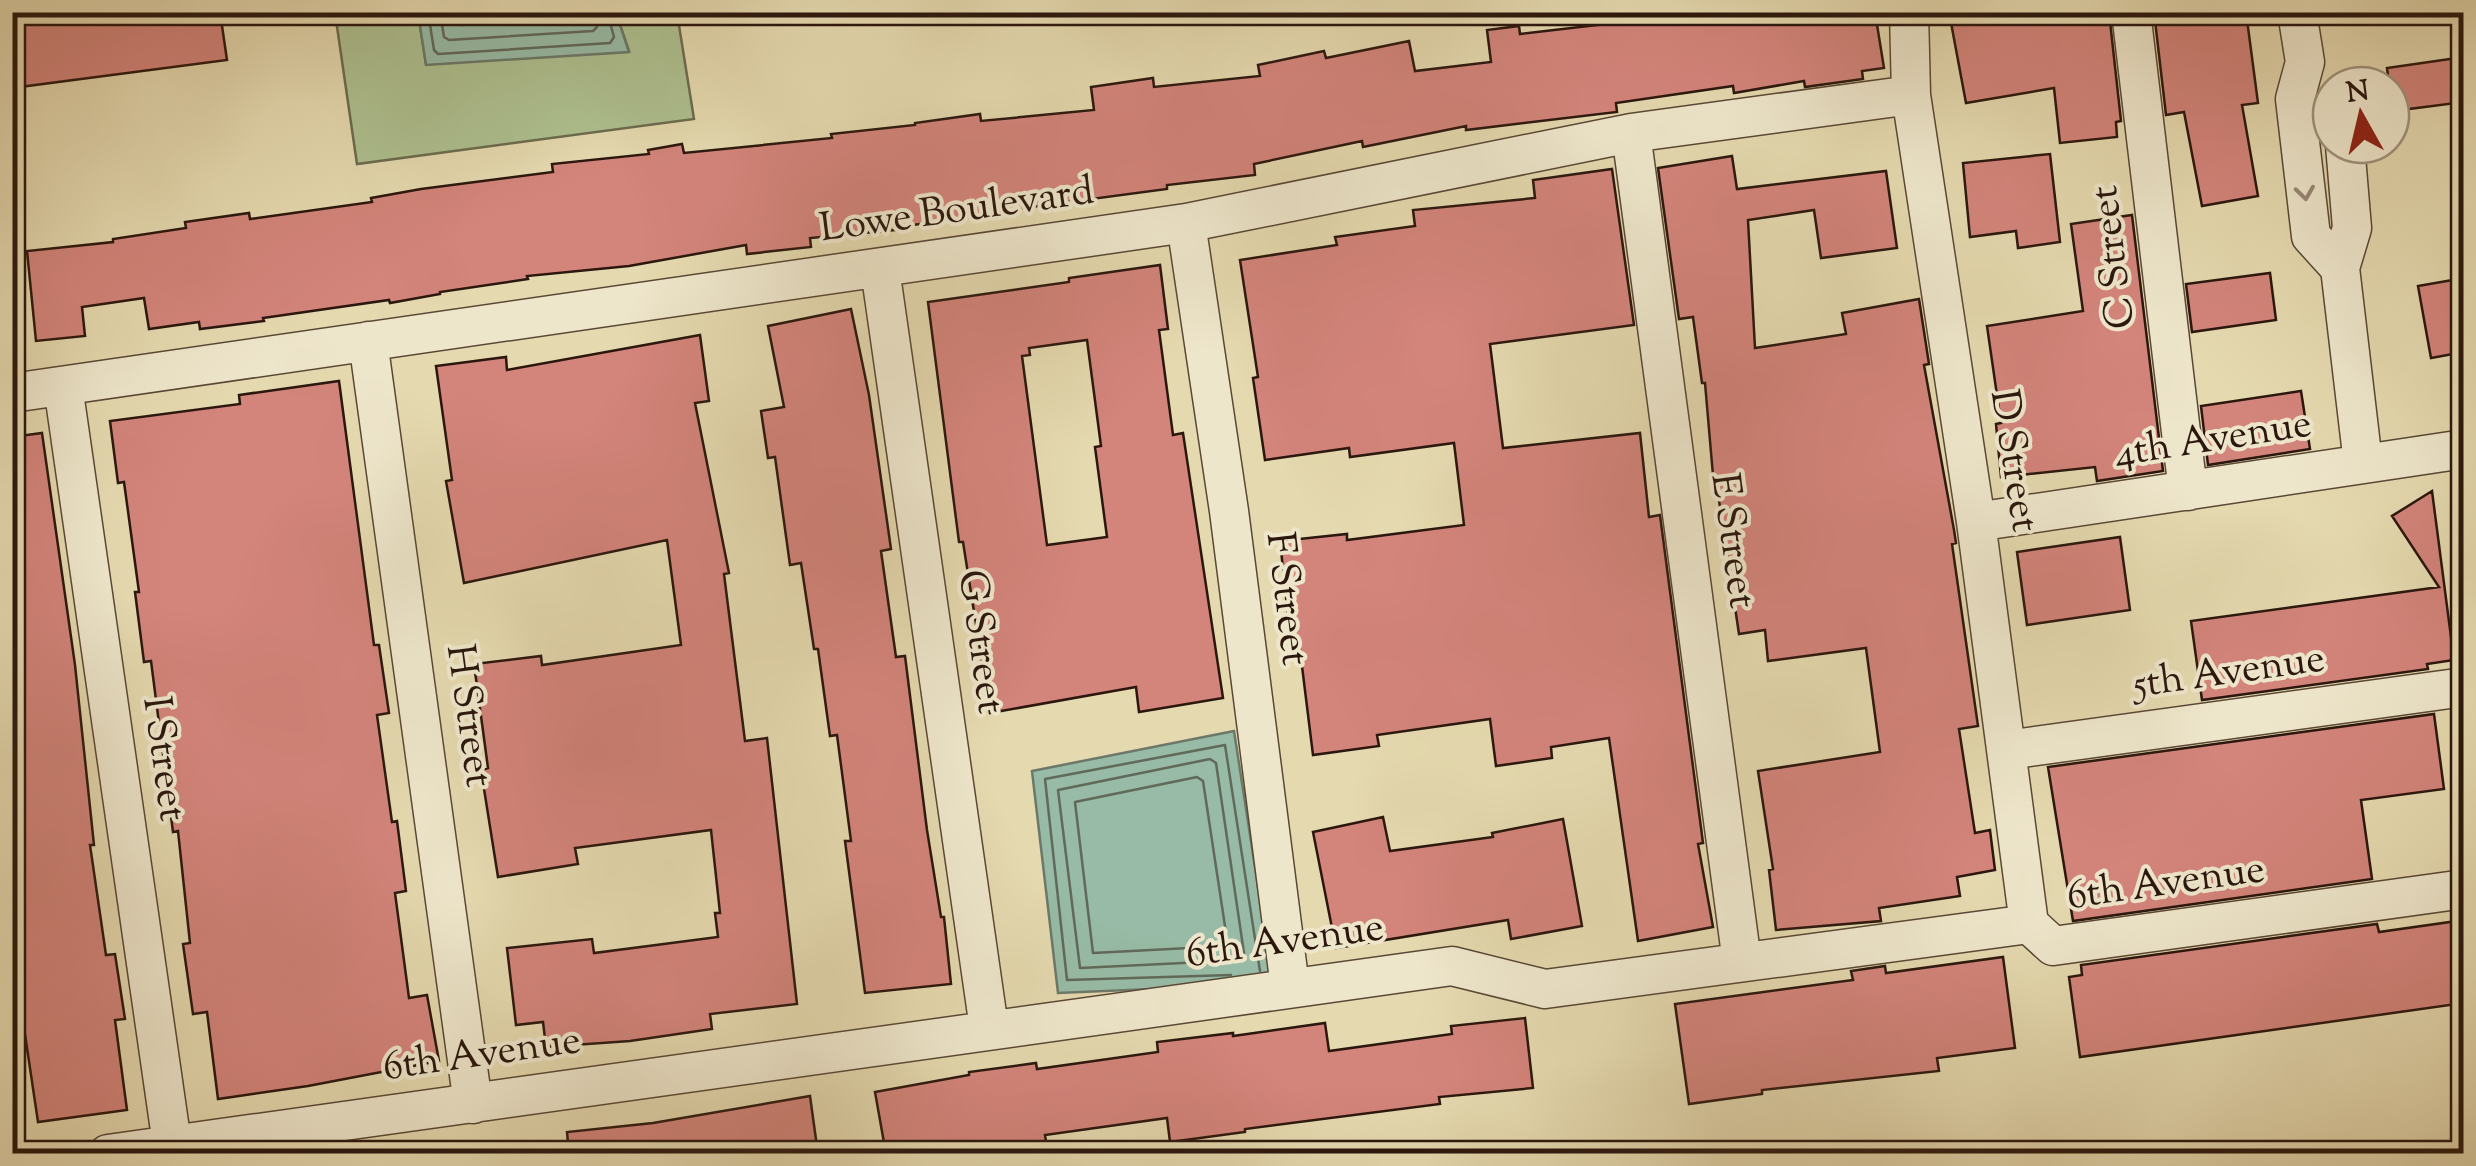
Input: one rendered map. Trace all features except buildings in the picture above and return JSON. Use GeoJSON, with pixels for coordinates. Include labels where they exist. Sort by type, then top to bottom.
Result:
{"type":"FeatureCollection","features":[{"type":"Feature","properties":{"kind":"street","name":"D Street"},"geometry":{"type":"LineString","coordinates":[[1909,12],[1910,95],[1976,522],[2029,924]]}},
{"type":"Feature","properties":{"kind":"street","name":"C Street"},"geometry":{"type":"LineString","coordinates":[[2131,12],[2188,491]]}},
{"type":"Feature","properties":{"kind":"street"},"geometry":{"type":"LineString","coordinates":[[2298,12],[2315,65]]}},
{"type":"Feature","properties":{"kind":"street"},"geometry":{"type":"LineString","coordinates":[[2311,82],[2295,99],[2311,236],[2340,268]]}},
{"type":"Feature","properties":{"kind":"street","name":"Lowe Boulevard"},"geometry":{"type":"LineString","coordinates":[[12,393],[1186,223],[1630,134],[1910,95]]}},
{"type":"Feature","properties":{"kind":"street","name":"E Street"},"geometry":{"type":"LineString","coordinates":[[1630,134],[1742,962]]}},
{"type":"Feature","properties":{"kind":"street"},"geometry":{"type":"LineString","coordinates":[[2347,165],[2352,228],[2340,268],[2364,463]]}},
{"type":"Feature","properties":{"kind":"street","name":"F Street"},"geometry":{"type":"LineString","coordinates":[[1186,223],[1229,512],[1290,987]]}},
{"type":"Feature","properties":{"kind":"street","name":"G Street"},"geometry":{"type":"LineString","coordinates":[[880,269],[989,1028]]}},
{"type":"Feature","properties":{"kind":"street","name":"H Street"},"geometry":{"type":"LineString","coordinates":[[368,341],[474,1104]]}},
{"type":"Feature","properties":{"kind":"street","name":"I Street"},"geometry":{"type":"LineString","coordinates":[[63,386],[172,1144]]}},
{"type":"Feature","properties":{"kind":"street","name":"4th Avenue"},"geometry":{"type":"LineString","coordinates":[[1976,522],[2464,449]]}},
{"type":"Feature","properties":{"kind":"street","name":"5th Avenue"},"geometry":{"type":"LineString","coordinates":[[2007,750],[2464,687]]}},
{"type":"Feature","properties":{"kind":"street","name":"6th Avenue"},"geometry":{"type":"LineString","coordinates":[[108,1154],[1452,966],[1545,988],[2029,924],[2053,946],[2464,889]]}},
{"type":"Feature","properties":{"kind":"shaded area"},"geometry":{"type":"Polygon","coordinates":[[[335,13],[418,13],[426,64],[629,51],[616,13],[677,13],[694,119],[357,164],[335,13]]]}},
{"type":"Feature","properties":{"kind":"water"},"geometry":{"type":"Polygon","coordinates":[[[418,13],[616,13],[629,52],[426,65],[418,13]]]}},
{"type":"Feature","properties":{"kind":"water"},"geometry":{"type":"Polygon","coordinates":[[[1234,731],[1273,984],[1058,993],[1032,771],[1234,731]]]}}]}
